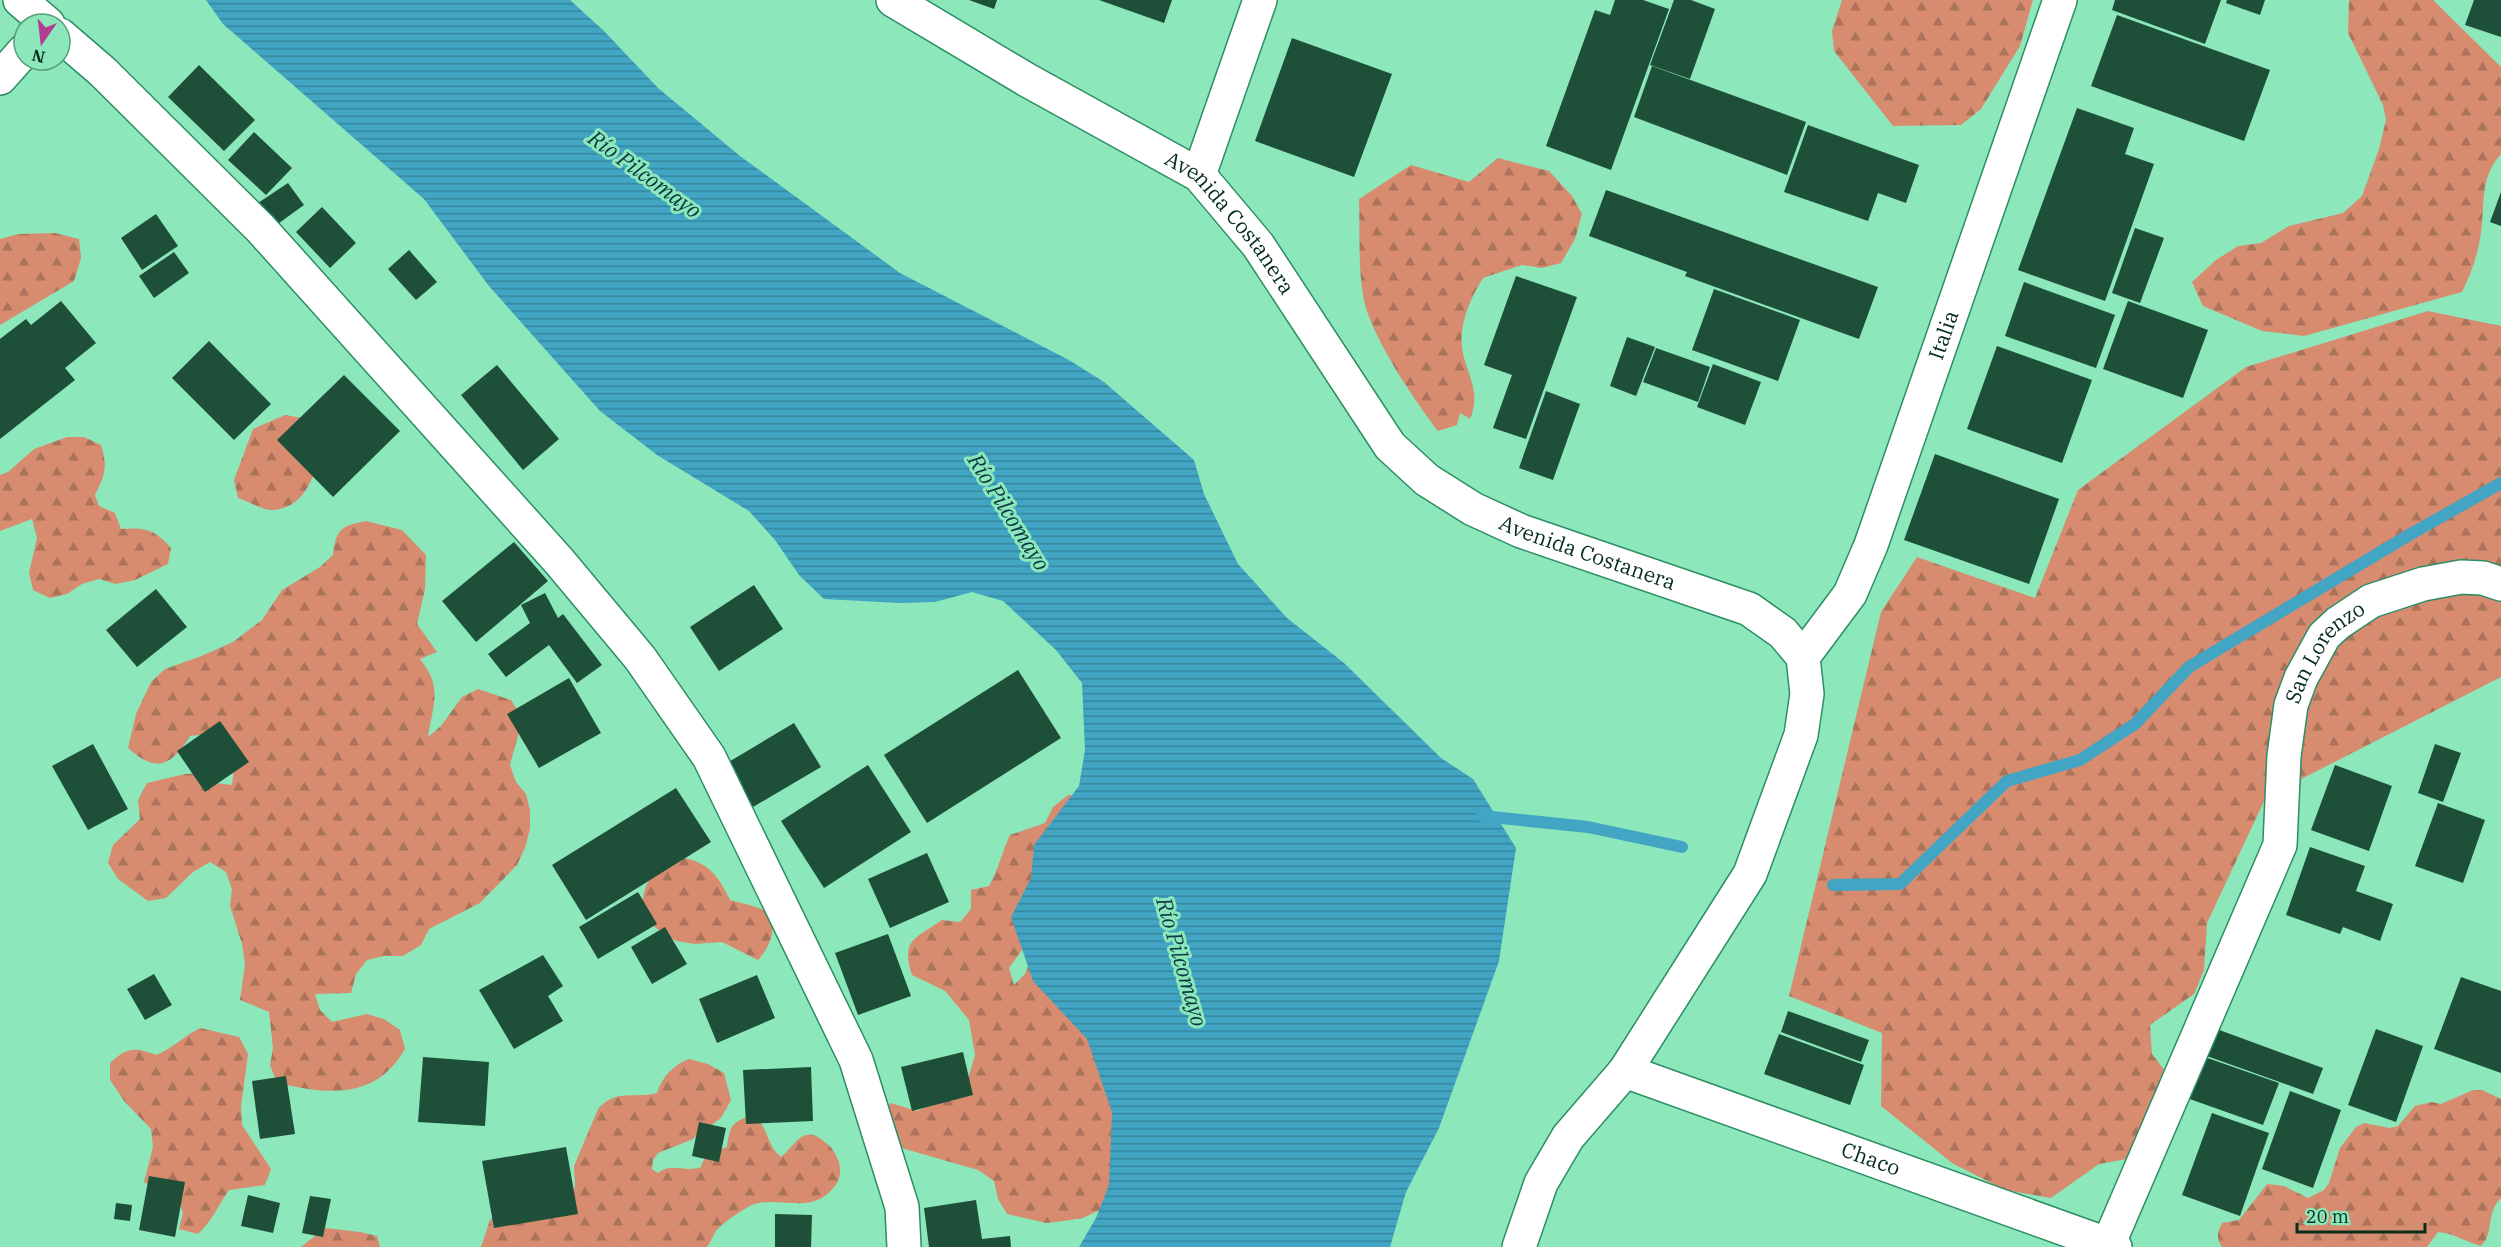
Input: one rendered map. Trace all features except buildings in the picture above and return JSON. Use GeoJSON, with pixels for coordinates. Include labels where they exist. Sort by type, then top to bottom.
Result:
{"type":"FeatureCollection","features":[{"type":"Feature","properties":{"kind":"street"},"geometry":{"type":"LineString","coordinates":[[20,0],[34,12]]}},
{"type":"Feature","properties":{"kind":"street","name":"Avenida Costanera"},"geometry":{"type":"LineString","coordinates":[[893,0],[1027,80],[1198,175],[1258,245],[1390,446],[1427,480],[1473,509],[1521,531],[1749,609],[1783,633],[1803,657]]}},
{"type":"Feature","properties":{"kind":"street"},"geometry":{"type":"LineString","coordinates":[[1198,175],[1260,0]]}},
{"type":"Feature","properties":{"kind":"street","name":"Italia"},"geometry":{"type":"LineString","coordinates":[[1803,657],[1850,594],[1871,544],[2060,0]]}},
{"type":"Feature","properties":{"kind":"street"},"geometry":{"type":"LineString","coordinates":[[72,45],[103,72],[261,229],[528,526],[640,658],[709,757],[856,1060],[902,1207],[904,1247]]}},
{"type":"Feature","properties":{"kind":"street"},"geometry":{"type":"LineString","coordinates":[[0,78],[12,64]]}},
{"type":"Feature","properties":{"kind":"street","name":"San Lorenzo"},"geometry":{"type":"LineString","coordinates":[[2111,1246],[2280,845],[2284,756],[2291,705],[2301,678],[2324,636],[2338,623],[2371,602],[2423,584],[2461,577],[2483,578],[2501,584]]}},
{"type":"Feature","properties":{"kind":"street"},"geometry":{"type":"LineString","coordinates":[[1519,1247],[1541,1183],[1568,1137],[1625,1071],[1750,874],[1801,735],[1808,694],[1803,657]]}},
{"type":"Feature","properties":{"kind":"street","name":"Chaco"},"geometry":{"type":"LineString","coordinates":[[1625,1071],[2111,1246]]}},
{"type":"Feature","properties":{"kind":"green space"},"geometry":{"type":"Polygon","coordinates":[[[1842,0],[2033,0],[2020,46],[1981,109],[1961,125],[1893,126],[1834,51],[1832,31],[1842,0]]]}},
{"type":"Feature","properties":{"kind":"green space"},"geometry":{"type":"Polygon","coordinates":[[[2349,0],[2433,0],[2501,67],[2501,154],[2489,173],[2486,184],[2477,253],[2462,292],[2304,336],[2262,331],[2203,306],[2192,282],[2216,260],[2238,246],[2261,243],[2289,226],[2343,213],[2362,196],[2379,149],[2386,120],[2383,105],[2348,33],[2349,0]]]}},
{"type":"Feature","properties":{"kind":"green space"},"geometry":{"type":"Polygon","coordinates":[[[1498,158],[1549,171],[1572,196],[1582,214],[1575,239],[1561,263],[1542,268],[1522,265],[1483,278],[1467,311],[1462,330],[1462,348],[1474,392],[1473,409],[1470,419],[1460,413],[1457,425],[1438,431],[1394,366],[1367,310],[1360,271],[1359,199],[1411,165],[1469,182],[1498,158]]]}},
{"type":"Feature","properties":{"kind":"green space"},"geometry":{"type":"Polygon","coordinates":[[[55,233],[79,239],[81,258],[74,281],[0,325],[0,239],[18,234],[55,233]]]}},
{"type":"Feature","properties":{"kind":"green space"},"geometry":{"type":"Polygon","coordinates":[[[2428,311],[2501,326],[2501,677],[2266,797],[2207,923],[2204,970],[2194,994],[2150,1025],[2152,1054],[2166,1072],[2132,1158],[2099,1164],[2051,1198],[2005,1190],[1952,1163],[1881,1106],[1882,1033],[1789,996],[1881,612],[1917,557],[2035,598],[2078,490],[2246,367],[2428,311]]]}},
{"type":"Feature","properties":{"kind":"green space"},"geometry":{"type":"Polygon","coordinates":[[[285,415],[303,418],[322,444],[313,476],[303,495],[286,507],[270,510],[238,498],[234,480],[253,429],[285,415]]]}},
{"type":"Feature","properties":{"kind":"green space"},"geometry":{"type":"Polygon","coordinates":[[[67,437],[84,437],[101,445],[105,465],[95,495],[99,506],[115,513],[121,529],[143,529],[160,537],[171,548],[168,564],[135,580],[116,584],[99,579],[82,584],[67,594],[50,598],[33,590],[29,573],[37,538],[32,519],[0,531],[0,475],[8,472],[34,449],[67,437]]]}},
{"type":"Feature","properties":{"kind":"green space"},"geometry":{"type":"Polygon","coordinates":[[[366,521],[402,530],[426,555],[425,589],[417,624],[437,652],[420,659],[432,678],[434,687],[434,705],[428,737],[441,726],[462,697],[478,689],[511,700],[520,715],[519,732],[510,765],[516,782],[526,794],[530,810],[530,829],[517,865],[480,903],[429,929],[421,945],[403,956],[384,956],[367,960],[356,974],[351,993],[315,994],[320,1010],[332,1022],[367,1014],[384,1019],[400,1030],[405,1049],[393,1066],[379,1078],[364,1086],[348,1090],[314,1090],[277,1083],[270,1065],[273,1048],[269,1012],[240,1000],[245,964],[242,944],[230,906],[232,889],[226,872],[210,862],[193,872],[166,898],[148,901],[118,879],[108,863],[113,845],[140,819],[138,800],[147,783],[185,774],[203,773],[216,783],[232,785],[234,769],[207,734],[190,736],[170,760],[163,763],[155,764],[147,761],[128,748],[136,714],[151,682],[165,669],[233,642],[262,620],[282,590],[320,567],[333,555],[336,539],[341,530],[366,521]]]}},
{"type":"Feature","properties":{"kind":"green space"},"geometry":{"type":"Polygon","coordinates":[[[1068,795],[1086,797],[1030,939],[1009,968],[1014,985],[1025,974],[1032,957],[1121,966],[1116,1202],[1083,1218],[1046,1223],[1007,1214],[998,1199],[994,1181],[978,1170],[905,1149],[878,1134],[880,1114],[891,1103],[917,1111],[965,1089],[975,1055],[969,1020],[945,991],[912,975],[909,947],[918,936],[942,920],[960,922],[971,909],[971,890],[989,886],[1010,835],[1045,823],[1053,807],[1068,795]]]}},
{"type":"Feature","properties":{"kind":"green space"},"geometry":{"type":"Polygon","coordinates":[[[677,857],[704,865],[716,876],[730,900],[759,908],[769,915],[772,921],[772,935],[758,960],[722,942],[695,944],[676,941],[653,926],[645,925],[642,904],[648,881],[656,870],[677,857]]]}},
{"type":"Feature","properties":{"kind":"green space"},"geometry":{"type":"Polygon","coordinates":[[[200,1028],[239,1037],[248,1054],[241,1107],[242,1125],[271,1169],[265,1185],[229,1190],[198,1234],[179,1229],[183,1213],[177,1194],[160,1191],[144,1182],[153,1147],[151,1129],[125,1102],[110,1080],[110,1063],[126,1051],[137,1050],[156,1055],[200,1028]]]}},
{"type":"Feature","properties":{"kind":"green space"},"geometry":{"type":"Polygon","coordinates":[[[689,1059],[708,1064],[724,1073],[731,1100],[721,1118],[691,1140],[658,1153],[653,1160],[652,1169],[658,1173],[668,1168],[695,1169],[701,1167],[714,1151],[727,1147],[733,1126],[752,1115],[762,1124],[773,1147],[781,1157],[803,1136],[809,1134],[821,1139],[833,1150],[840,1165],[839,1178],[835,1186],[826,1195],[807,1203],[754,1204],[719,1228],[707,1247],[481,1247],[490,1220],[498,1214],[569,1210],[575,1185],[574,1166],[598,1109],[612,1098],[619,1096],[657,1093],[669,1072],[689,1059]]]}},
{"type":"Feature","properties":{"kind":"green space"},"geometry":{"type":"Polygon","coordinates":[[[2473,1090],[2482,1090],[2501,1099],[2501,1198],[2493,1210],[2488,1235],[2481,1246],[2438,1232],[2427,1247],[2222,1247],[2218,1235],[2222,1223],[2239,1220],[2267,1184],[2284,1186],[2308,1198],[2324,1190],[2329,1183],[2340,1148],[2356,1127],[2364,1123],[2390,1128],[2398,1126],[2415,1106],[2432,1102],[2441,1104],[2473,1090]]]}},
{"type":"Feature","properties":{"kind":"green space"},"geometry":{"type":"Polygon","coordinates":[[[325,1228],[377,1236],[380,1247],[301,1247],[325,1228]]]}},
{"type":"Feature","properties":{"kind":"water","name":"Río Pilcomayo"},"geometry":{"type":"Polygon","coordinates":[[[206,0],[570,0],[604,31],[658,88],[740,156],[900,273],[1069,360],[1104,382],[1194,460],[1204,494],[1238,564],[1287,618],[1344,663],[1441,758],[1473,779],[1516,848],[1499,961],[1439,1128],[1406,1192],[1390,1247],[1079,1247],[1096,1218],[1109,1185],[1112,1112],[1087,1039],[1033,981],[1011,917],[1031,878],[1034,845],[1079,786],[1085,750],[1082,683],[1056,650],[1003,601],[972,592],[935,602],[899,603],[824,599],[799,575],[775,540],[749,511],[657,455],[600,411],[489,286],[424,199],[223,24],[206,0]]]}},
{"type":"Feature","properties":{"kind":"waterway"},"geometry":{"type":"LineString","coordinates":[[1833,885],[1900,884],[2007,781],[2080,760],[2135,724],[2189,667],[2409,535],[2501,483]]}},
{"type":"Feature","properties":{"kind":"waterway"},"geometry":{"type":"LineString","coordinates":[[1482,816],[1588,827],[1682,847]]}}]}
